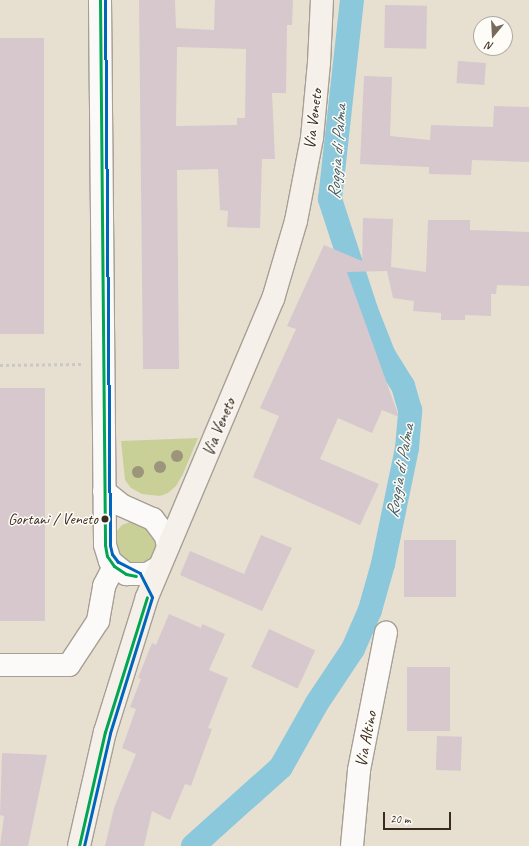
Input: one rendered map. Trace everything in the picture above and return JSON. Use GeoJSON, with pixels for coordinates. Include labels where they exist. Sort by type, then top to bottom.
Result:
{"type":"FeatureCollection","features":[{"type":"Feature","properties":{"kind":"street"},"geometry":{"type":"LineString","coordinates":[[100,0],[104,491],[107,556],[114,566],[126,574],[136,576],[147,574],[163,557],[166,536],[146,516],[121,505],[104,491]]}},
{"type":"Feature","properties":{"kind":"street","name":"Via Veneto"},"geometry":{"type":"LineString","coordinates":[[79,846],[105,732],[147,597],[273,299],[296,221],[312,138],[319,63],[322,0]]}},
{"type":"Feature","properties":{"kind":"street"},"geometry":{"type":"LineString","coordinates":[[106,534],[118,520],[146,516],[186,506]]}},
{"type":"Feature","properties":{"kind":"street"},"geometry":{"type":"LineString","coordinates":[[0,665],[69,665],[98,621],[104,586],[114,566]]}},
{"type":"Feature","properties":{"kind":"street"},"geometry":{"type":"LineString","coordinates":[[136,576],[147,597]]}},
{"type":"Feature","properties":{"kind":"street","name":"Via Altino"},"geometry":{"type":"LineString","coordinates":[[352,846],[359,770],[386,633]]}},
{"type":"Feature","properties":{"kind":"path"},"geometry":{"type":"LineString","coordinates":[[0,365],[83,364]]}},
{"type":"Feature","properties":{"kind":"green space"},"geometry":{"type":"Polygon","coordinates":[[[198,438],[183,474],[176,486],[168,493],[160,496],[142,494],[131,488],[125,480],[121,441],[198,438]]]}},
{"type":"Feature","properties":{"kind":"green space"},"geometry":{"type":"Polygon","coordinates":[[[135,520],[160,536],[153,563],[121,563],[113,541],[114,534],[122,525],[135,520]]]}},
{"type":"Feature","properties":{"kind":"building"},"geometry":{"type":"Polygon","coordinates":[[[139,0],[175,0],[176,28],[214,30],[215,0],[293,0],[292,25],[287,25],[286,93],[272,93],[275,159],[262,159],[260,228],[227,227],[228,211],[220,210],[218,169],[177,170],[179,369],[143,369],[139,0]],[[177,47],[176,126],[237,125],[237,118],[245,118],[246,49],[177,47]]]}},
{"type":"Feature","properties":{"kind":"building"},"geometry":{"type":"Polygon","coordinates":[[[385,5],[427,6],[426,49],[384,48],[385,5]]]}},
{"type":"Feature","properties":{"kind":"building"},"geometry":{"type":"Polygon","coordinates":[[[0,38],[44,38],[44,334],[0,334],[0,38]]]}},
{"type":"Feature","properties":{"kind":"building"},"geometry":{"type":"Polygon","coordinates":[[[458,61],[486,63],[484,85],[456,83],[458,61]]]}},
{"type":"Feature","properties":{"kind":"building"},"geometry":{"type":"Polygon","coordinates":[[[364,76],[392,77],[390,136],[430,140],[431,125],[493,127],[494,106],[529,107],[529,162],[472,160],[471,175],[429,174],[429,167],[360,164],[364,76]]]}},
{"type":"Feature","properties":{"kind":"building"},"geometry":{"type":"Polygon","coordinates":[[[363,218],[393,219],[391,267],[426,272],[428,220],[470,220],[470,230],[529,232],[529,286],[497,285],[496,294],[491,294],[491,316],[465,315],[465,320],[441,320],[441,313],[413,311],[414,301],[393,298],[387,271],[347,272],[399,417],[382,410],[372,433],[338,418],[320,459],[379,484],[360,525],[253,477],[279,416],[260,408],[296,329],[287,326],[324,245],[362,261],[363,218]]]}},
{"type":"Feature","properties":{"kind":"building"},"geometry":{"type":"Polygon","coordinates":[[[0,388],[45,388],[45,621],[0,621],[0,388]]]}},
{"type":"Feature","properties":{"kind":"building"},"geometry":{"type":"Polygon","coordinates":[[[261,535],[292,548],[262,611],[180,575],[190,551],[244,574],[261,535]]]}},
{"type":"Feature","properties":{"kind":"building"},"geometry":{"type":"Polygon","coordinates":[[[404,540],[456,540],[456,597],[404,597],[404,540]]]}},
{"type":"Feature","properties":{"kind":"building"},"geometry":{"type":"Polygon","coordinates":[[[169,614],[201,628],[202,624],[225,634],[209,670],[228,678],[208,728],[212,729],[191,786],[185,784],[170,820],[152,811],[144,846],[105,846],[114,808],[136,754],[122,748],[136,709],[130,707],[141,679],[138,678],[152,643],[156,645],[169,614]]]}},
{"type":"Feature","properties":{"kind":"building"},"geometry":{"type":"Polygon","coordinates":[[[269,629],[315,651],[297,689],[251,667],[269,629]]]}},
{"type":"Feature","properties":{"kind":"building"},"geometry":{"type":"Polygon","coordinates":[[[407,667],[450,667],[450,731],[407,731],[407,667]]]}},
{"type":"Feature","properties":{"kind":"building"},"geometry":{"type":"Polygon","coordinates":[[[437,736],[462,737],[461,771],[436,770],[437,736]]]}},
{"type":"Feature","properties":{"kind":"building"},"geometry":{"type":"Polygon","coordinates":[[[2,753],[47,755],[28,846],[0,846],[4,816],[0,815],[2,753]]]}},
{"type":"Feature","properties":{"kind":"waterway","name":"Roggia di Palma"},"geometry":{"type":"LineString","coordinates":[[193,846],[281,767],[317,703],[353,649],[370,610],[383,564],[407,448],[410,410],[403,386],[384,356],[366,310],[330,199],[352,0]]}},
{"type":"Feature","properties":{"kind":"transit line"},"geometry":{"type":"LineString","coordinates":[[100,0],[105,545],[107,556],[114,566],[126,574],[136,576]]}},
{"type":"Feature","properties":{"kind":"transit line"},"geometry":{"type":"LineString","coordinates":[[84,846],[110,733],[152,597],[140,573],[118,562],[112,554],[110,545],[105,0]]}},
{"type":"Feature","properties":{"kind":"transit line"},"geometry":{"type":"LineString","coordinates":[[79,846],[105,732],[147,597]]}},
{"type":"Feature","properties":{"kind":"place","name":"Gortani / Veneto"},"geometry":{"type":"Point","coordinates":[105,519]}}]}
